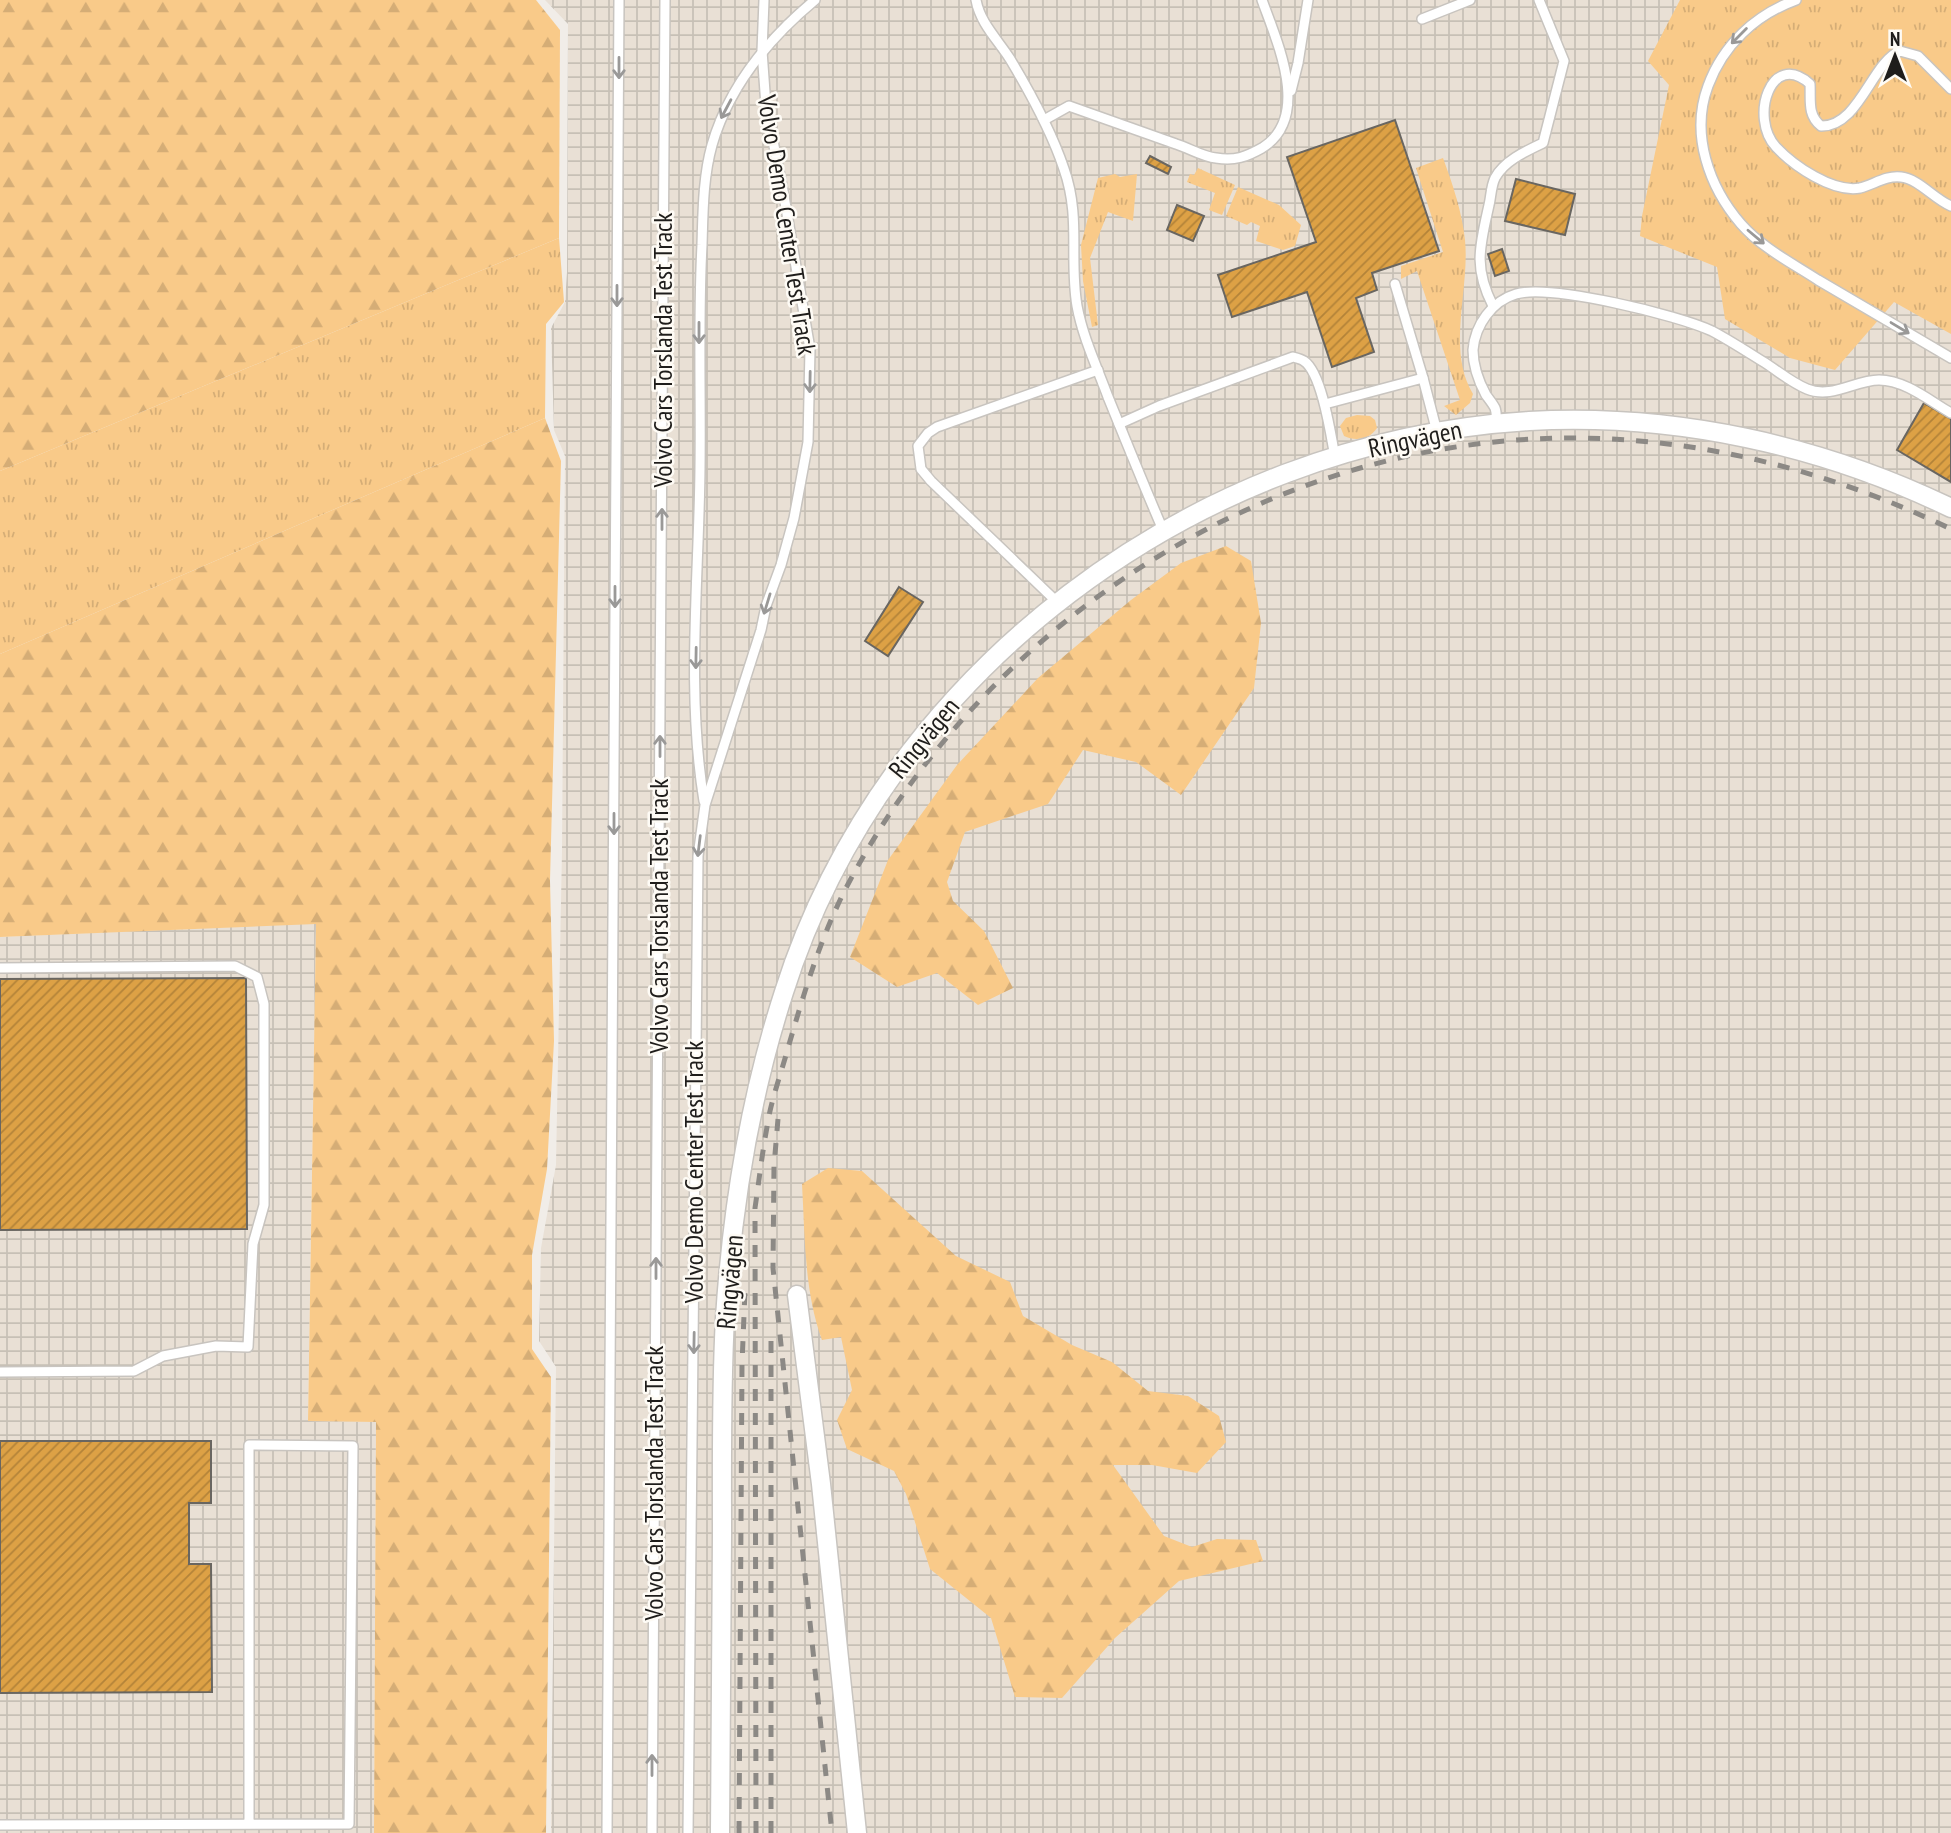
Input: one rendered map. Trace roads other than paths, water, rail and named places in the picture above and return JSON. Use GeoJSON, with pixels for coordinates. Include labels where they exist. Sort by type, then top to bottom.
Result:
{"type":"FeatureCollection","features":[{"type":"Feature","properties":{"kind":"street","name":"Ringvägen"},"geometry":{"type":"LineString","coordinates":[[720,1833],[725,1318],[740,1180],[751,1117],[767,1049],[797,955],[845,850],[881,792],[929,729],[979,671],[1057,602],[1113,561],[1163,530],[1257,484],[1378,444],[1437,432],[1546,420],[1611,421],[1728,434],[1828,458],[1900,485],[1951,508]]}},
{"type":"Feature","properties":{"kind":"street"},"geometry":{"type":"LineString","coordinates":[[797,1295],[821,1484],[857,1833]]}},
{"type":"Feature","properties":{"kind":"lane","name":"Volvo Cars Torslanda Test Track"},"geometry":{"type":"LineString","coordinates":[[607,1833],[620,0]]}},
{"type":"Feature","properties":{"kind":"lane","name":"Volvo Cars Torslanda Test Track"},"geometry":{"type":"LineString","coordinates":[[652,1833],[665,0]]}},
{"type":"Feature","properties":{"kind":"lane","name":"Volvo Demo Center Test Track"},"geometry":{"type":"LineString","coordinates":[[688,1833],[698,856],[705,805],[781,565],[794,518],[808,442],[810,349],[766,106],[762,51],[764,0]]}},
{"type":"Feature","properties":{"kind":"lane","name":"Volvo Demo Center Test Track"},"geometry":{"type":"LineString","coordinates":[[705,805],[696,754],[699,326],[704,190],[711,148],[721,119],[762,51],[815,0]]}},
{"type":"Feature","properties":{"kind":"lane"},"geometry":{"type":"LineString","coordinates":[[976,0],[983,21],[1003,49],[1044,120],[1064,166],[1075,215],[1073,273],[1086,341],[1163,530]]}},
{"type":"Feature","properties":{"kind":"lane"},"geometry":{"type":"LineString","coordinates":[[1262,0],[1283,58],[1289,96]]}},
{"type":"Feature","properties":{"kind":"lane"},"geometry":{"type":"LineString","coordinates":[[1044,120],[1069,106],[1213,158],[1239,160],[1267,145],[1280,132],[1298,63],[1308,0]]}},
{"type":"Feature","properties":{"kind":"lane"},"geometry":{"type":"LineString","coordinates":[[1422,19],[1470,0]]}},
{"type":"Feature","properties":{"kind":"lane"},"geometry":{"type":"LineString","coordinates":[[1493,306],[1483,286],[1480,245],[1495,178],[1516,156],[1543,143],[1563,61],[1539,0]]}},
{"type":"Feature","properties":{"kind":"lane"},"geometry":{"type":"LineString","coordinates":[[1796,0],[1778,7],[1746,29],[1729,46],[1715,69],[1706,91],[1701,128],[1704,153],[1715,185],[1742,225],[1779,255],[1951,358]]}},
{"type":"Feature","properties":{"kind":"lane"},"geometry":{"type":"LineString","coordinates":[[1951,89],[1918,56],[1900,51],[1889,57],[1855,106],[1833,125],[1821,126],[1816,122],[1811,111],[1810,84],[1796,75],[1785,75],[1773,82],[1766,96],[1763,115],[1766,131],[1777,149],[1826,183],[1845,189],[1900,177],[1951,206]]}},
{"type":"Feature","properties":{"kind":"lane"},"geometry":{"type":"LineString","coordinates":[[1395,284],[1437,432]]}},
{"type":"Feature","properties":{"kind":"lane"},"geometry":{"type":"LineString","coordinates":[[1496,424],[1496,409],[1475,370],[1473,349],[1478,330],[1493,306],[1518,293],[1536,291],[1578,296],[1679,318],[1713,332],[1810,390],[1831,392],[1882,380],[1903,386],[1951,413]]}},
{"type":"Feature","properties":{"kind":"lane"},"geometry":{"type":"LineString","coordinates":[[1119,424],[1159,406],[1293,357],[1304,360],[1311,369],[1325,404],[1335,457]]}},
{"type":"Feature","properties":{"kind":"lane"},"geometry":{"type":"LineString","coordinates":[[1057,602],[921,470],[918,446],[928,433],[937,427],[1098,370]]}},
{"type":"Feature","properties":{"kind":"lane"},"geometry":{"type":"LineString","coordinates":[[1325,404],[1423,378]]}},
{"type":"Feature","properties":{"kind":"lane"},"geometry":{"type":"LineString","coordinates":[[0,968],[235,966],[257,977],[264,1004],[264,1205],[253,1244],[248,1347],[216,1346],[163,1356],[134,1371],[0,1372]]}},
{"type":"Feature","properties":{"kind":"lane"},"geometry":{"type":"LineString","coordinates":[[0,1825],[349,1824],[353,1446],[248,1445],[248,1824]]}},
{"type":"Feature","properties":{"kind":"railway"},"geometry":{"type":"LineString","coordinates":[[756,1833],[755,1208],[769,1117],[813,966],[846,888],[904,793],[974,706],[1055,630],[1145,565],[1242,512],[1346,472],[1454,447],[1565,438],[1615,439],[1715,451],[1811,474],[1905,508],[1951,529]]}},
{"type":"Feature","properties":{"kind":"railway"},"geometry":{"type":"LineString","coordinates":[[778,1119],[774,1166],[773,1268],[832,1833]]}},
{"type":"Feature","properties":{"kind":"railway"},"geometry":{"type":"LineString","coordinates":[[739,1833],[742,1364],[745,1291]]}},
{"type":"Feature","properties":{"kind":"railway"},"geometry":{"type":"LineString","coordinates":[[771,1331],[771,1833]]}}]}
